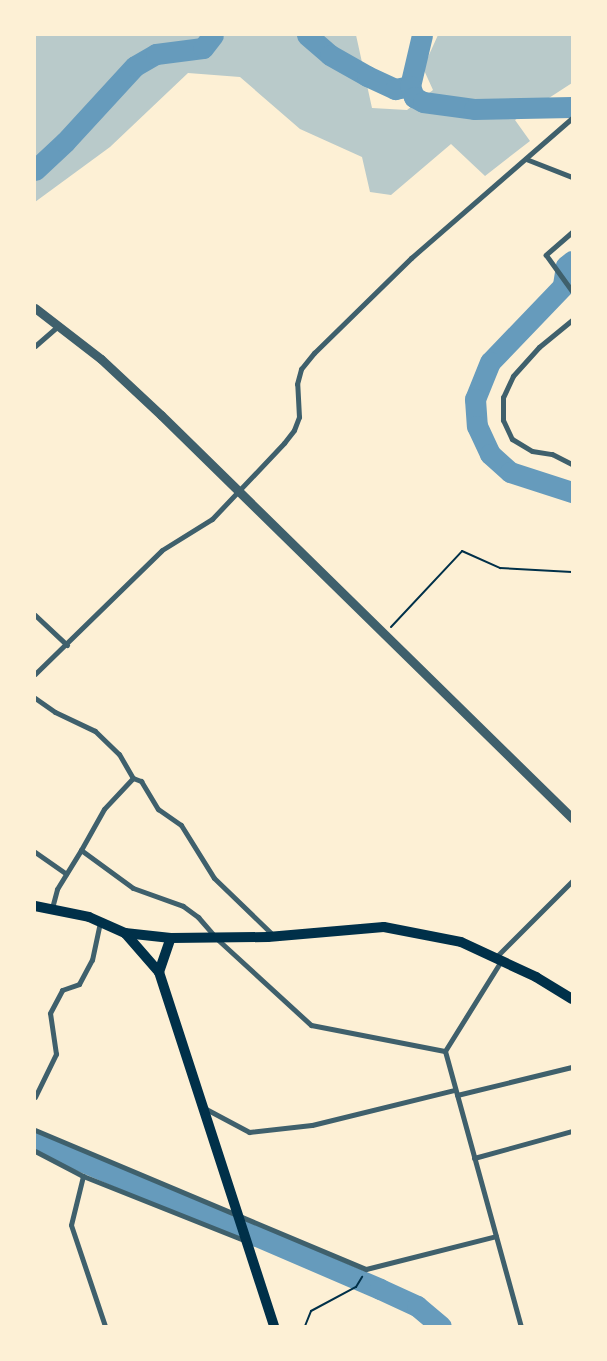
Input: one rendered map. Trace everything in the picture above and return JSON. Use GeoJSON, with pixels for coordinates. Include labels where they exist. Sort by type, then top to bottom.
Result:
{"type":"FeatureCollection","features":[{"type":"Feature","properties":{"kind":"main road"},"geometry":{"type":"LineString","coordinates":[[35,906],[52,908],[100,922],[125,933],[171,938],[218,939],[384,927],[461,942],[498,959],[572,999]]}},
{"type":"Feature","properties":{"kind":"main road"},"geometry":{"type":"LineString","coordinates":[[125,933],[159,972],[201,1107],[274,1326]]}},
{"type":"Feature","properties":{"kind":"main road"},"geometry":{"type":"LineString","coordinates":[[159,972],[171,938]]}},
{"type":"Feature","properties":{"kind":"street"},"geometry":{"type":"LineString","coordinates":[[35,674],[67,645],[162,550],[212,519],[239,494],[294,430],[299,416],[297,384],[301,369],[314,353],[411,258],[572,118]]}},
{"type":"Feature","properties":{"kind":"street"},"geometry":{"type":"LineString","coordinates":[[526,159],[572,177]]}},
{"type":"Feature","properties":{"kind":"street"},"geometry":{"type":"LineString","coordinates":[[572,232],[546,255],[572,291]]}},
{"type":"Feature","properties":{"kind":"street"},"geometry":{"type":"LineString","coordinates":[[35,308],[59,324],[161,415],[239,494],[572,818]]}},
{"type":"Feature","properties":{"kind":"street"},"geometry":{"type":"LineString","coordinates":[[572,320],[539,347],[513,376],[503,397],[503,420],[512,439],[532,451],[552,454],[572,464]]}},
{"type":"Feature","properties":{"kind":"street"},"geometry":{"type":"LineString","coordinates":[[35,346],[59,324]]}},
{"type":"Feature","properties":{"kind":"street"},"geometry":{"type":"LineString","coordinates":[[35,615],[67,645]]}},
{"type":"Feature","properties":{"kind":"street"},"geometry":{"type":"LineString","coordinates":[[35,698],[55,712],[95,731],[119,754],[133,778],[141,782],[158,809],[181,825],[214,878],[274,936]]}},
{"type":"Feature","properties":{"kind":"street"},"geometry":{"type":"LineString","coordinates":[[52,908],[66,874],[104,809],[133,778]]}},
{"type":"Feature","properties":{"kind":"street"},"geometry":{"type":"LineString","coordinates":[[81,850],[133,888],[183,906],[311,1025],[445,1051]]}},
{"type":"Feature","properties":{"kind":"street"},"geometry":{"type":"LineString","coordinates":[[35,852],[66,874]]}},
{"type":"Feature","properties":{"kind":"street"},"geometry":{"type":"LineString","coordinates":[[520,1326],[445,1051],[498,959],[572,880]]}},
{"type":"Feature","properties":{"kind":"street"},"geometry":{"type":"LineString","coordinates":[[35,1097],[56,1054],[50,1013],[62,990],[79,984],[92,960],[100,922]]}},
{"type":"Feature","properties":{"kind":"street"},"geometry":{"type":"LineString","coordinates":[[201,1107],[249,1132],[312,1125],[572,1067]]}},
{"type":"Feature","properties":{"kind":"street"},"geometry":{"type":"LineString","coordinates":[[35,1130],[366,1269],[496,1236]]}},
{"type":"Feature","properties":{"kind":"street"},"geometry":{"type":"LineString","coordinates":[[474,1158],[572,1131]]}},
{"type":"Feature","properties":{"kind":"street"},"geometry":{"type":"LineString","coordinates":[[35,1151],[83,1176],[245,1238]]}},
{"type":"Feature","properties":{"kind":"street"},"geometry":{"type":"LineString","coordinates":[[83,1176],[71,1224],[105,1326]]}},
{"type":"Feature","properties":{"kind":"path"},"geometry":{"type":"LineString","coordinates":[[384,635],[462,551],[500,568],[572,572]]}},
{"type":"Feature","properties":{"kind":"path"},"geometry":{"type":"LineString","coordinates":[[305,1326],[311,1312],[356,1287],[366,1269]]}},
{"type":"Feature","properties":{"kind":"shaded area"},"geometry":{"type":"Polygon","coordinates":[[[35,35],[356,35],[372,108],[407,110],[433,90],[423,68],[438,35],[572,35],[572,83],[515,120],[530,141],[485,176],[451,144],[391,195],[370,192],[362,157],[300,129],[240,77],[188,73],[110,147],[35,202],[35,35]]]}},
{"type":"Feature","properties":{"kind":"waterway"},"geometry":{"type":"LineString","coordinates":[[35,170],[65,142],[135,66],[156,54],[203,48],[213,35]]}},
{"type":"Feature","properties":{"kind":"waterway"},"geometry":{"type":"LineString","coordinates":[[307,35],[330,55],[367,76],[395,89],[410,86]]}},
{"type":"Feature","properties":{"kind":"waterway"},"geometry":{"type":"LineString","coordinates":[[422,35],[410,86],[414,97],[423,102],[474,109],[572,107]]}},
{"type":"Feature","properties":{"kind":"waterway"},"geometry":{"type":"LineString","coordinates":[[572,261],[566,266],[563,286],[490,362],[475,399],[477,426],[490,454],[510,472],[572,492]]}},
{"type":"Feature","properties":{"kind":"waterway"},"geometry":{"type":"LineString","coordinates":[[35,1141],[380,1289],[417,1306],[441,1326]]}}]}
